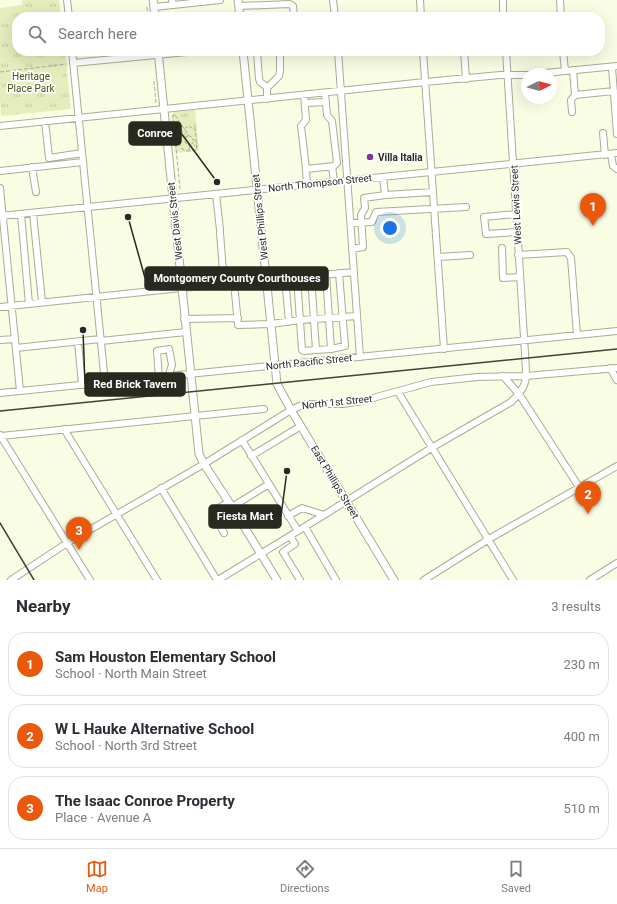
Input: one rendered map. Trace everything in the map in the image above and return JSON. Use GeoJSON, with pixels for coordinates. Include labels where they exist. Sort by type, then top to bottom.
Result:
{"type":"FeatureCollection","features":[{"type":"Feature","properties":{"kind":"main road","name":"West Davis Street"},"geometry":{"type":"LineString","coordinates":[[158,56],[160,110],[173,199],[198,454],[231,504],[277,580]]}},
{"type":"Feature","properties":{"kind":"main road","name":"West Phillips Street"},"geometry":{"type":"LineString","coordinates":[[244,56],[277,384]]}},
{"type":"Feature","properties":{"kind":"main road","name":"East Phillips Street"},"geometry":{"type":"LineString","coordinates":[[277,384],[291,410],[394,580]]}},
{"type":"Feature","properties":{"kind":"street"},"geometry":{"type":"LineString","coordinates":[[67,0],[68,12]]}},
{"type":"Feature","properties":{"kind":"street"},"geometry":{"type":"LineString","coordinates":[[151,5],[172,2],[220,0]]}},
{"type":"Feature","properties":{"kind":"street"},"geometry":{"type":"LineString","coordinates":[[333,0],[334,12]]}},
{"type":"Feature","properties":{"kind":"street"},"geometry":{"type":"LineString","coordinates":[[420,0],[421,12]]}},
{"type":"Feature","properties":{"kind":"street"},"geometry":{"type":"LineString","coordinates":[[503,0],[503,12]]}},
{"type":"Feature","properties":{"kind":"street"},"geometry":{"type":"LineString","coordinates":[[560,0],[561,12]]}},
{"type":"Feature","properties":{"kind":"street"},"geometry":{"type":"LineString","coordinates":[[238,3],[290,4],[293,6],[294,12]]}},
{"type":"Feature","properties":{"kind":"street"},"geometry":{"type":"LineString","coordinates":[[72,56],[105,383]]}},
{"type":"Feature","properties":{"kind":"street"},"geometry":{"type":"LineString","coordinates":[[73,63],[132,56]]}},
{"type":"Feature","properties":{"kind":"street"},"geometry":{"type":"LineString","coordinates":[[257,56],[259,79],[260,82],[267,87]]}},
{"type":"Feature","properties":{"kind":"street"},"geometry":{"type":"LineString","coordinates":[[267,99],[267,87],[279,76],[280,56]]}},
{"type":"Feature","properties":{"kind":"street"},"geometry":{"type":"LineString","coordinates":[[338,56],[360,357]]}},
{"type":"Feature","properties":{"kind":"street"},"geometry":{"type":"LineString","coordinates":[[423,56],[444,349]]}},
{"type":"Feature","properties":{"kind":"street"},"geometry":{"type":"LineString","coordinates":[[464,56],[466,79]]}},
{"type":"Feature","properties":{"kind":"street","name":"West Lewis Street"},"geometry":{"type":"LineString","coordinates":[[506,56],[526,376]]}},
{"type":"Feature","properties":{"kind":"street"},"geometry":{"type":"LineString","coordinates":[[564,56],[565,71]]}},
{"type":"Feature","properties":{"kind":"street"},"geometry":{"type":"LineString","coordinates":[[557,72],[614,67],[617,134]]}},
{"type":"Feature","properties":{"kind":"street"},"geometry":{"type":"LineString","coordinates":[[572,112],[572,100],[575,95],[573,70]]}},
{"type":"Feature","properties":{"kind":"street"},"geometry":{"type":"LineString","coordinates":[[0,126],[425,82],[521,75]]}},
{"type":"Feature","properties":{"kind":"street"},"geometry":{"type":"LineString","coordinates":[[575,95],[614,91]]}},
{"type":"Feature","properties":{"kind":"street"},"geometry":{"type":"LineString","coordinates":[[306,169],[332,166],[337,163],[332,121],[327,115],[325,93]]}},
{"type":"Feature","properties":{"kind":"street"},"geometry":{"type":"LineString","coordinates":[[304,95],[306,120],[302,126],[307,184]]}},
{"type":"Feature","properties":{"kind":"street"},"geometry":{"type":"LineString","coordinates":[[305,104],[326,102]]}},
{"type":"Feature","properties":{"kind":"street"},"geometry":{"type":"LineString","coordinates":[[45,121],[49,158],[82,154]]}},
{"type":"Feature","properties":{"kind":"street"},"geometry":{"type":"LineString","coordinates":[[603,133],[611,154],[613,166],[617,168]]}},
{"type":"Feature","properties":{"kind":"street"},"geometry":{"type":"LineString","coordinates":[[335,147],[345,147]]}},
{"type":"Feature","properties":{"kind":"street","name":"North Thompson Street"},"geometry":{"type":"LineString","coordinates":[[1,216],[611,154]]}},
{"type":"Feature","properties":{"kind":"street"},"geometry":{"type":"LineString","coordinates":[[0,171],[83,162]]}},
{"type":"Feature","properties":{"kind":"street"},"geometry":{"type":"LineString","coordinates":[[332,166],[334,182]]}},
{"type":"Feature","properties":{"kind":"street"},"geometry":{"type":"LineString","coordinates":[[32,167],[36,192]]}},
{"type":"Feature","properties":{"kind":"street"},"geometry":{"type":"LineString","coordinates":[[383,177],[385,195]]}},
{"type":"Feature","properties":{"kind":"street"},"geometry":{"type":"LineString","coordinates":[[0,188],[1,216],[12,306],[20,391]]}},
{"type":"Feature","properties":{"kind":"street"},"geometry":{"type":"LineString","coordinates":[[352,249],[363,247],[361,215],[365,208],[364,198],[433,192]]}},
{"type":"Feature","properties":{"kind":"street"},"geometry":{"type":"LineString","coordinates":[[216,194],[224,284]]}},
{"type":"Feature","properties":{"kind":"street"},"geometry":{"type":"LineString","coordinates":[[351,223],[372,222],[376,212],[466,206]]}},
{"type":"Feature","properties":{"kind":"street"},"geometry":{"type":"LineString","coordinates":[[33,213],[42,302]]}},
{"type":"Feature","properties":{"kind":"street"},"geometry":{"type":"LineString","coordinates":[[21,214],[29,304]]}},
{"type":"Feature","properties":{"kind":"street"},"geometry":{"type":"LineString","coordinates":[[516,214],[484,217],[486,234],[517,232]]}},
{"type":"Feature","properties":{"kind":"street"},"geometry":{"type":"LineString","coordinates":[[502,248],[503,278],[520,277]]}},
{"type":"Feature","properties":{"kind":"street"},"geometry":{"type":"LineString","coordinates":[[518,255],[567,252],[572,258],[577,335]]}},
{"type":"Feature","properties":{"kind":"street"},"geometry":{"type":"LineString","coordinates":[[438,257],[470,254]]}},
{"type":"Feature","properties":{"kind":"street"},"geometry":{"type":"LineString","coordinates":[[0,307],[96,296],[354,272]]}},
{"type":"Feature","properties":{"kind":"street"},"geometry":{"type":"LineString","coordinates":[[297,277],[302,350],[318,350],[345,346],[339,273]]}},
{"type":"Feature","properties":{"kind":"street"},"geometry":{"type":"LineString","coordinates":[[326,274],[332,348]]}},
{"type":"Feature","properties":{"kind":"street"},"geometry":{"type":"LineString","coordinates":[[311,276],[314,319],[321,361]]}},
{"type":"Feature","properties":{"kind":"street"},"geometry":{"type":"LineString","coordinates":[[285,278],[288,322]]}},
{"type":"Feature","properties":{"kind":"street"},"geometry":{"type":"LineString","coordinates":[[236,293],[238,325],[271,324],[300,320],[357,316]]}},
{"type":"Feature","properties":{"kind":"street"},"geometry":{"type":"LineString","coordinates":[[184,319],[238,318]]}},
{"type":"Feature","properties":{"kind":"street","name":"North Pacific Street"},"geometry":{"type":"LineString","coordinates":[[0,393],[617,331]]}},
{"type":"Feature","properties":{"kind":"street"},"geometry":{"type":"LineString","coordinates":[[16,348],[186,332]]}},
{"type":"Feature","properties":{"kind":"street"},"geometry":{"type":"LineString","coordinates":[[0,340],[15,339]]}},
{"type":"Feature","properties":{"kind":"street"},"geometry":{"type":"LineString","coordinates":[[78,342],[82,385]]}},
{"type":"Feature","properties":{"kind":"street"},"geometry":{"type":"LineString","coordinates":[[159,378],[157,351],[169,349],[172,364],[170,377]]}},
{"type":"Feature","properties":{"kind":"street"},"geometry":{"type":"LineString","coordinates":[[610,368],[617,380]]}},
{"type":"Feature","properties":{"kind":"street","name":"North 1st Street"},"geometry":{"type":"LineString","coordinates":[[11,580],[67,543],[204,464],[291,410],[302,405],[343,404],[362,401],[431,382],[477,377],[526,376],[617,368]]}},
{"type":"Feature","properties":{"kind":"street"},"geometry":{"type":"LineString","coordinates":[[503,376],[519,394],[579,487]]}},
{"type":"Feature","properties":{"kind":"street"},"geometry":{"type":"LineString","coordinates":[[161,488],[217,580],[433,447],[511,402],[525,386],[526,376]]}},
{"type":"Feature","properties":{"kind":"street"},"geometry":{"type":"LineString","coordinates":[[398,392],[513,580]]}},
{"type":"Feature","properties":{"kind":"street"},"geometry":{"type":"LineString","coordinates":[[90,580],[0,435],[264,409]]}},
{"type":"Feature","properties":{"kind":"street"},"geometry":{"type":"LineString","coordinates":[[251,456],[301,426]]}},
{"type":"Feature","properties":{"kind":"street"},"geometry":{"type":"LineString","coordinates":[[64,429],[157,580]]}},
{"type":"Feature","properties":{"kind":"street"},"geometry":{"type":"LineString","coordinates":[[242,440],[298,531]]}},
{"type":"Feature","properties":{"kind":"street"},"geometry":{"type":"LineString","coordinates":[[424,580],[489,539],[617,466]]}},
{"type":"Feature","properties":{"kind":"street"},"geometry":{"type":"LineString","coordinates":[[224,533],[213,513],[215,510],[231,504],[269,484]]}},
{"type":"Feature","properties":{"kind":"street"},"geometry":{"type":"LineString","coordinates":[[288,516],[302,508],[324,515]]}},
{"type":"Feature","properties":{"kind":"street"},"geometry":{"type":"LineString","coordinates":[[305,527],[336,580]]}},
{"type":"Feature","properties":{"kind":"street"},"geometry":{"type":"LineString","coordinates":[[290,536],[295,544],[282,552],[300,580]]}},
{"type":"Feature","properties":{"kind":"street"},"geometry":{"type":"LineString","coordinates":[[590,580],[617,563]]}},
{"type":"Feature","properties":{"kind":"path"},"geometry":{"type":"LineString","coordinates":[[0,72],[73,63]]}},
{"type":"Feature","properties":{"kind":"path"},"geometry":{"type":"LineString","coordinates":[[154,81],[160,110]]}},
{"type":"Feature","properties":{"kind":"path"},"geometry":{"type":"LineString","coordinates":[[180,189],[174,114],[189,136],[192,137],[193,140],[196,140]]}},
{"type":"Feature","properties":{"kind":"path"},"geometry":{"type":"LineString","coordinates":[[195,127],[197,150],[189,151],[182,149],[179,140],[184,129],[189,126],[195,130]]}},
{"type":"Feature","properties":{"kind":"path"},"geometry":{"type":"LineString","coordinates":[[189,136],[186,138],[185,142],[187,145],[190,145]]}},
{"type":"Feature","properties":{"kind":"path"},"geometry":{"type":"LineString","coordinates":[[189,151],[193,140]]}},
{"type":"Feature","properties":{"kind":"green space","name":"Heritage Place Park"},"geometry":{"type":"Polygon","coordinates":[[[22,0],[59,0],[60,12],[12,12],[12,56],[66,56],[71,109],[1,116],[0,8],[22,5],[22,0]]]}},
{"type":"Feature","properties":{"kind":"green space"},"geometry":{"type":"Polygon","coordinates":[[[195,110],[199,151],[175,153],[171,116],[174,112],[195,110]]]}},
{"type":"Feature","properties":{"kind":"railway"},"geometry":{"type":"LineString","coordinates":[[0,411],[617,349]]}},
{"type":"Feature","properties":{"kind":"railway"},"geometry":{"type":"LineString","coordinates":[[0,523],[34,580]]}},
{"type":"Feature","properties":{"kind":"place","name":"Villa Italia"},"geometry":{"type":"Point","coordinates":[370,157]}},
{"type":"Feature","properties":{"kind":"place","name":"Conroe"},"geometry":{"type":"Point","coordinates":[217,182]}},
{"type":"Feature","properties":{"kind":"place","name":"Montgomery County Courthouses"},"geometry":{"type":"Point","coordinates":[128,217]}},
{"type":"Feature","properties":{"kind":"place","name":"Sam Houston Elementary School"},"geometry":{"type":"Point","coordinates":[593,226]}},
{"type":"Feature","properties":{"kind":"place","name":"Red Brick Tavern"},"geometry":{"type":"Point","coordinates":[83,330]}},
{"type":"Feature","properties":{"kind":"place","name":"Fiesta Mart"},"geometry":{"type":"Point","coordinates":[287,471]}},
{"type":"Feature","properties":{"kind":"place","name":"W L Hauke Alternative School"},"geometry":{"type":"Point","coordinates":[588,514]}},
{"type":"Feature","properties":{"kind":"place","name":"The Isaac Conroe Property"},"geometry":{"type":"Point","coordinates":[79,550]}}]}
